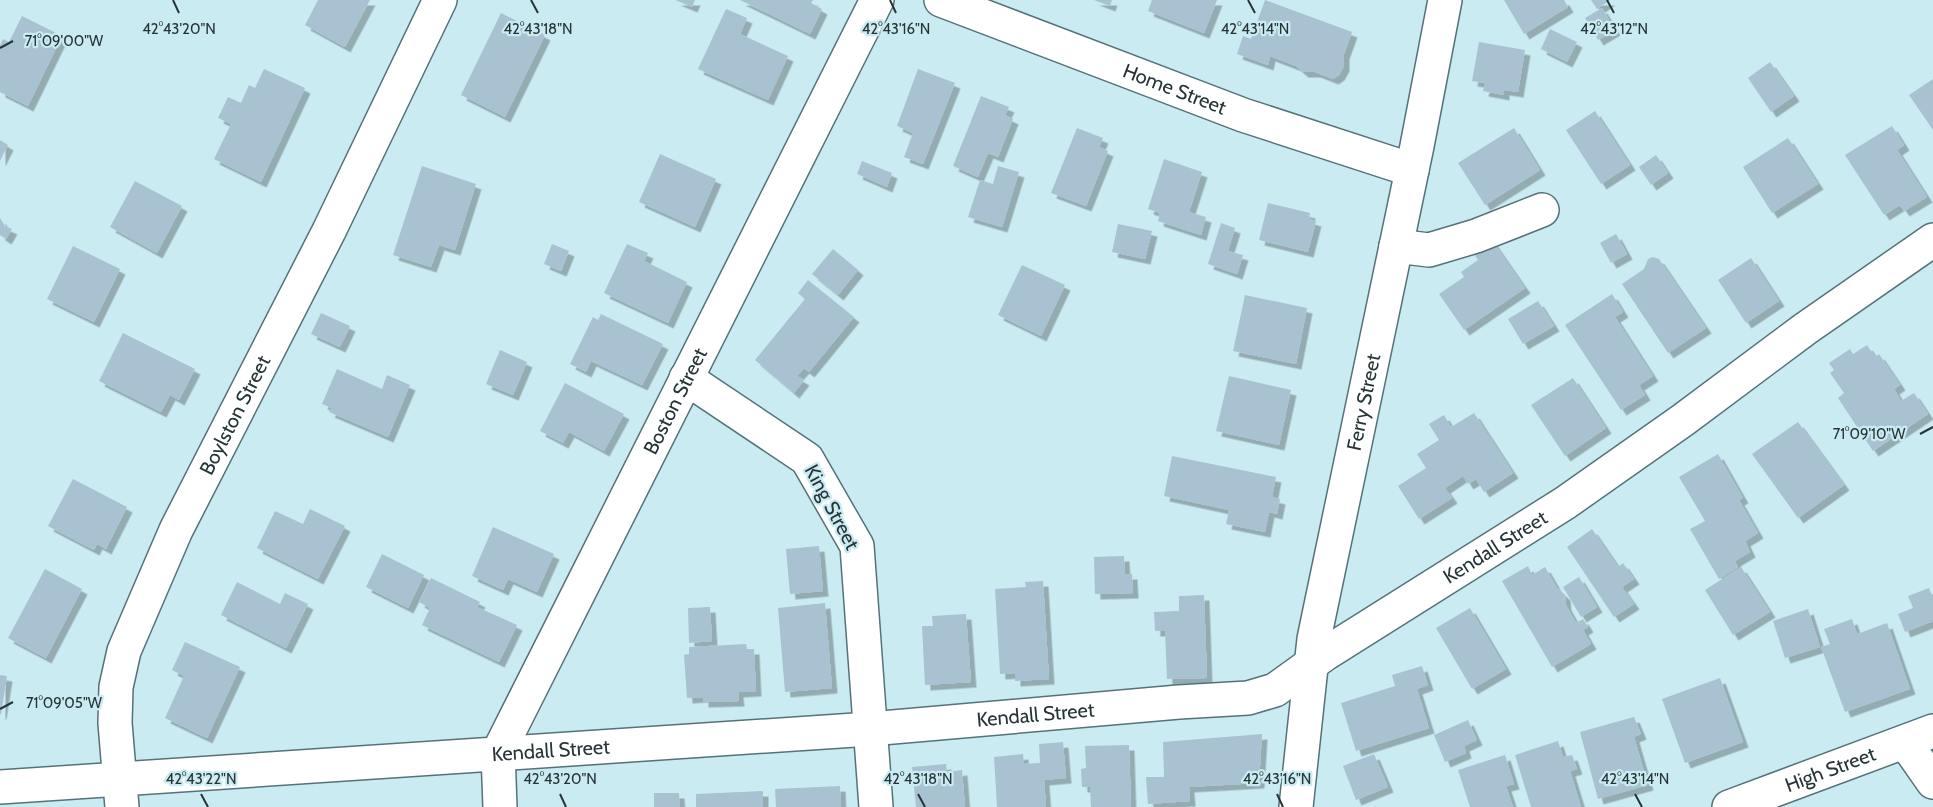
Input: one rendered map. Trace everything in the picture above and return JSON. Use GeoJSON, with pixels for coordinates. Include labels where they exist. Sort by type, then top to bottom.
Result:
{"type":"FeatureCollection","features":[{"type":"Feature","properties":{"kind":"street","name":"Boylston Street"},"geometry":{"type":"LineString","coordinates":[[121,793],[116,687],[124,651],[177,531],[329,231],[440,0]]}},
{"type":"Feature","properties":{"kind":"street","name":"Boston Street"},"geometry":{"type":"LineString","coordinates":[[500,807],[498,753],[876,0]]}},
{"type":"Feature","properties":{"kind":"street","name":"Home Street"},"geometry":{"type":"LineString","coordinates":[[941,0],[1243,115],[1412,170]]}},
{"type":"Feature","properties":{"kind":"street","name":"Ferry Street"},"geometry":{"type":"LineString","coordinates":[[1296,807],[1314,639],[1412,170],[1445,0]]}},
{"type":"Feature","properties":{"kind":"street"},"geometry":{"type":"LineString","coordinates":[[1396,246],[1429,250],[1476,236],[1542,210]]}},
{"type":"Feature","properties":{"kind":"street","name":"Kendall Street"},"geometry":{"type":"LineString","coordinates":[[0,787],[121,793],[498,753],[870,729],[1167,703],[1248,699],[1275,690],[1311,664],[1565,502],[1933,240]]}},
{"type":"Feature","properties":{"kind":"street","name":"King Street"},"geometry":{"type":"LineString","coordinates":[[686,378],[807,459],[857,546],[876,807]]}},
{"type":"Feature","properties":{"kind":"street"},"geometry":{"type":"LineString","coordinates":[[1919,736],[1933,782]]}},
{"type":"Feature","properties":{"kind":"street","name":"High Street"},"geometry":{"type":"LineString","coordinates":[[1729,807],[1919,736]]}},
{"type":"Feature","properties":{"kind":"building"},"geometry":{"type":"Polygon","coordinates":[[[318,0],[370,0],[345,47],[305,25],[318,0]]]}},
{"type":"Feature","properties":{"kind":"building"},"geometry":{"type":"Polygon","coordinates":[[[675,0],[695,0],[692,7],[675,0]]]}},
{"type":"Feature","properties":{"kind":"building"},"geometry":{"type":"Polygon","coordinates":[[[740,0],[813,0],[811,3],[822,9],[810,34],[740,0]]]}},
{"type":"Feature","properties":{"kind":"building"},"geometry":{"type":"Polygon","coordinates":[[[1094,0],[1112,0],[1110,6],[1094,0]]]}},
{"type":"Feature","properties":{"kind":"building"},"geometry":{"type":"Polygon","coordinates":[[[1152,0],[1217,0],[1204,33],[1148,11],[1152,0]]]}},
{"type":"Feature","properties":{"kind":"building"},"geometry":{"type":"Polygon","coordinates":[[[1265,0],[1352,32],[1344,54],[1344,66],[1339,75],[1333,79],[1315,72],[1303,72],[1296,66],[1270,56],[1268,65],[1237,54],[1243,36],[1251,39],[1265,0]]]}},
{"type":"Feature","properties":{"kind":"building"},"geometry":{"type":"Polygon","coordinates":[[[1504,0],[1564,0],[1568,7],[1524,34],[1504,0]]]}},
{"type":"Feature","properties":{"kind":"building"},"geometry":{"type":"Polygon","coordinates":[[[1591,0],[1610,0],[1597,9],[1591,0]]]}},
{"type":"Feature","properties":{"kind":"building"},"geometry":{"type":"Polygon","coordinates":[[[1602,8],[1615,30],[1598,40],[1585,18],[1602,8]]]}},
{"type":"Feature","properties":{"kind":"building"},"geometry":{"type":"Polygon","coordinates":[[[726,9],[747,18],[740,34],[788,56],[768,100],[698,69],[726,9]]]}},
{"type":"Feature","properties":{"kind":"building"},"geometry":{"type":"Polygon","coordinates":[[[501,13],[545,35],[505,117],[461,95],[501,13]]]}},
{"type":"Feature","properties":{"kind":"building"},"geometry":{"type":"Polygon","coordinates":[[[22,16],[62,36],[28,106],[0,92],[0,45],[3,39],[9,42],[22,16]]]}},
{"type":"Feature","properties":{"kind":"building"},"geometry":{"type":"Polygon","coordinates":[[[1550,29],[1577,42],[1567,62],[1541,49],[1550,29]]]}},
{"type":"Feature","properties":{"kind":"building"},"geometry":{"type":"Polygon","coordinates":[[[1479,42],[1525,50],[1518,92],[1504,90],[1504,95],[1483,91],[1485,83],[1472,81],[1479,42]]]}},
{"type":"Feature","properties":{"kind":"building"},"geometry":{"type":"Polygon","coordinates":[[[1770,62],[1794,96],[1771,112],[1748,78],[1770,62]]]}},
{"type":"Feature","properties":{"kind":"building"},"geometry":{"type":"Polygon","coordinates":[[[264,69],[305,88],[261,182],[214,159],[231,124],[218,118],[228,97],[241,103],[249,85],[255,88],[264,69]]]}},
{"type":"Feature","properties":{"kind":"building"},"geometry":{"type":"Polygon","coordinates":[[[918,69],[955,83],[923,164],[904,157],[913,133],[897,126],[918,69]]]}},
{"type":"Feature","properties":{"kind":"building"},"geometry":{"type":"Polygon","coordinates":[[[1933,79],[1933,130],[1909,95],[1933,79]]]}},
{"type":"Feature","properties":{"kind":"building"},"geometry":{"type":"Polygon","coordinates":[[[981,96],[1009,107],[1005,115],[1013,119],[998,157],[988,153],[978,177],[953,166],[981,96]]]}},
{"type":"Feature","properties":{"kind":"building"},"geometry":{"type":"Polygon","coordinates":[[[1595,111],[1630,165],[1601,184],[1566,130],[1595,111]]]}},
{"type":"Feature","properties":{"kind":"building"},"geometry":{"type":"Polygon","coordinates":[[[1892,126],[1904,145],[1897,150],[1927,197],[1904,211],[1900,205],[1884,215],[1845,155],[1892,126]]]}},
{"type":"Feature","properties":{"kind":"building"},"geometry":{"type":"Polygon","coordinates":[[[1077,128],[1103,138],[1099,147],[1108,151],[1086,206],[1051,193],[1077,128]]]}},
{"type":"Feature","properties":{"kind":"building"},"geometry":{"type":"Polygon","coordinates":[[[1514,128],[1540,170],[1485,205],[1458,163],[1514,128]]]}},
{"type":"Feature","properties":{"kind":"building"},"geometry":{"type":"Polygon","coordinates":[[[1788,138],[1818,184],[1772,213],[1743,167],[1788,138]]]}},
{"type":"Feature","properties":{"kind":"building"},"geometry":{"type":"Polygon","coordinates":[[[0,140],[8,145],[0,161],[0,140]]]}},
{"type":"Feature","properties":{"kind":"building"},"geometry":{"type":"Polygon","coordinates":[[[660,154],[716,179],[695,227],[639,202],[660,154]]]}},
{"type":"Feature","properties":{"kind":"building"},"geometry":{"type":"Polygon","coordinates":[[[1656,155],[1668,173],[1651,185],[1639,167],[1656,155]]]}},
{"type":"Feature","properties":{"kind":"building"},"geometry":{"type":"Polygon","coordinates":[[[1164,159],[1202,172],[1189,212],[1206,217],[1201,235],[1158,221],[1160,213],[1148,209],[1164,159]]]}},
{"type":"Feature","properties":{"kind":"building"},"geometry":{"type":"Polygon","coordinates":[[[862,161],[892,173],[887,187],[857,174],[862,161]]]}},
{"type":"Feature","properties":{"kind":"building"},"geometry":{"type":"Polygon","coordinates":[[[422,166],[476,184],[455,250],[439,245],[431,267],[393,255],[422,166]]]}},
{"type":"Feature","properties":{"kind":"building"},"geometry":{"type":"Polygon","coordinates":[[[998,166],[1019,172],[1002,227],[968,217],[980,180],[993,184],[998,166]]]}},
{"type":"Feature","properties":{"kind":"building"},"geometry":{"type":"Polygon","coordinates":[[[135,181],[182,206],[157,253],[110,227],[135,181]]]}},
{"type":"Feature","properties":{"kind":"building"},"geometry":{"type":"Polygon","coordinates":[[[1268,203],[1310,213],[1309,219],[1316,221],[1308,252],[1259,240],[1268,203]]]}},
{"type":"Feature","properties":{"kind":"building"},"geometry":{"type":"Polygon","coordinates":[[[0,218],[5,226],[12,229],[6,239],[0,235],[0,218]]]}},
{"type":"Feature","properties":{"kind":"building"},"geometry":{"type":"Polygon","coordinates":[[[1221,223],[1235,228],[1228,251],[1243,255],[1237,274],[1208,264],[1221,223]]]}},
{"type":"Feature","properties":{"kind":"building"},"geometry":{"type":"Polygon","coordinates":[[[1118,224],[1152,231],[1145,259],[1112,252],[1118,224]]]}},
{"type":"Feature","properties":{"kind":"building"},"geometry":{"type":"Polygon","coordinates":[[[1616,234],[1627,254],[1611,263],[1600,243],[1616,234]]]}},
{"type":"Feature","properties":{"kind":"building"},"geometry":{"type":"Polygon","coordinates":[[[1491,239],[1525,288],[1464,330],[1439,294],[1464,277],[1461,272],[1478,260],[1472,251],[1491,239]]]}},
{"type":"Feature","properties":{"kind":"building"},"geometry":{"type":"Polygon","coordinates":[[[552,244],[569,251],[561,271],[544,264],[552,244]]]}},
{"type":"Feature","properties":{"kind":"building"},"geometry":{"type":"Polygon","coordinates":[[[627,244],[648,253],[644,261],[687,282],[668,323],[604,293],[627,244]]]}},
{"type":"Feature","properties":{"kind":"building"},"geometry":{"type":"Polygon","coordinates":[[[73,246],[120,269],[94,322],[47,299],[73,246]]]}},
{"type":"Feature","properties":{"kind":"building"},"geometry":{"type":"Polygon","coordinates":[[[833,249],[858,270],[838,295],[812,274],[833,249]]]}},
{"type":"Feature","properties":{"kind":"building"},"geometry":{"type":"Polygon","coordinates":[[[1653,257],[1659,259],[1706,328],[1668,353],[1622,284],[1644,269],[1648,259],[1653,257]]]}},
{"type":"Feature","properties":{"kind":"building"},"geometry":{"type":"Polygon","coordinates":[[[1751,258],[1779,301],[1746,323],[1718,280],[1751,258]]]}},
{"type":"Feature","properties":{"kind":"building"},"geometry":{"type":"Polygon","coordinates":[[[1022,265],[1065,285],[1041,336],[998,315],[1022,265]]]}},
{"type":"Feature","properties":{"kind":"building"},"geometry":{"type":"Polygon","coordinates":[[[808,280],[854,317],[809,372],[804,368],[797,376],[804,380],[794,393],[755,360],[805,299],[798,293],[808,280]]]}},
{"type":"Feature","properties":{"kind":"building"},"geometry":{"type":"Polygon","coordinates":[[[1612,294],[1623,312],[1615,317],[1653,376],[1639,385],[1645,395],[1621,410],[1565,325],[1612,294]]]}},
{"type":"Feature","properties":{"kind":"building"},"geometry":{"type":"Polygon","coordinates":[[[1245,295],[1307,308],[1296,364],[1233,351],[1245,295]]]}},
{"type":"Feature","properties":{"kind":"building"},"geometry":{"type":"Polygon","coordinates":[[[1538,301],[1554,326],[1523,344],[1508,319],[1538,301]]]}},
{"type":"Feature","properties":{"kind":"building"},"geometry":{"type":"Polygon","coordinates":[[[321,313],[350,326],[340,347],[311,334],[321,313]]]}},
{"type":"Feature","properties":{"kind":"building"},"geometry":{"type":"Polygon","coordinates":[[[601,314],[663,344],[642,385],[591,361],[586,372],[570,364],[593,317],[598,320],[601,314]]]}},
{"type":"Feature","properties":{"kind":"building"},"geometry":{"type":"Polygon","coordinates":[[[123,333],[195,369],[179,400],[170,395],[161,412],[99,381],[123,333]]]}},
{"type":"Feature","properties":{"kind":"building"},"geometry":{"type":"Polygon","coordinates":[[[1867,345],[1875,357],[1879,354],[1900,385],[1894,389],[1901,401],[1914,393],[1928,414],[1873,451],[1838,398],[1844,393],[1830,373],[1834,370],[1829,363],[1850,349],[1853,354],[1867,345]]]}},
{"type":"Feature","properties":{"kind":"building"},"geometry":{"type":"Polygon","coordinates":[[[500,350],[527,362],[513,395],[486,384],[500,350]]]}},
{"type":"Feature","properties":{"kind":"building"},"geometry":{"type":"Polygon","coordinates":[[[337,369],[382,389],[387,375],[410,385],[388,437],[329,412],[332,408],[322,404],[337,369]]]}},
{"type":"Feature","properties":{"kind":"building"},"geometry":{"type":"Polygon","coordinates":[[[1229,376],[1291,390],[1279,445],[1216,431],[1229,376]]]}},
{"type":"Feature","properties":{"kind":"building"},"geometry":{"type":"Polygon","coordinates":[[[1573,378],[1606,428],[1565,456],[1531,405],[1573,378]]]}},
{"type":"Feature","properties":{"kind":"building"},"geometry":{"type":"Polygon","coordinates":[[[565,383],[624,414],[604,451],[569,432],[563,443],[540,431],[565,383]]]}},
{"type":"Feature","properties":{"kind":"building"},"geometry":{"type":"Polygon","coordinates":[[[1474,413],[1513,473],[1484,492],[1476,479],[1468,484],[1463,476],[1445,488],[1452,498],[1419,519],[1398,486],[1426,468],[1417,454],[1439,440],[1429,424],[1444,415],[1451,427],[1474,413]]]}},
{"type":"Feature","properties":{"kind":"building"},"geometry":{"type":"Polygon","coordinates":[[[1798,422],[1844,485],[1798,518],[1752,454],[1798,422]]]}},
{"type":"Feature","properties":{"kind":"building"},"geometry":{"type":"Polygon","coordinates":[[[1718,454],[1743,498],[1739,500],[1758,533],[1745,541],[1750,552],[1735,561],[1738,567],[1719,579],[1690,529],[1705,521],[1679,477],[1718,454]]]}},
{"type":"Feature","properties":{"kind":"building"},"geometry":{"type":"Polygon","coordinates":[[[1172,456],[1276,477],[1272,497],[1280,499],[1277,514],[1269,512],[1265,532],[1226,524],[1229,510],[1164,496],[1172,456]]]}},
{"type":"Feature","properties":{"kind":"building"},"geometry":{"type":"Polygon","coordinates":[[[73,479],[127,507],[106,549],[97,544],[94,550],[48,526],[73,479]]]}},
{"type":"Feature","properties":{"kind":"building"},"geometry":{"type":"Polygon","coordinates":[[[310,509],[345,526],[318,579],[257,548],[275,511],[303,524],[310,509]]]}},
{"type":"Feature","properties":{"kind":"building"},"geometry":{"type":"Polygon","coordinates":[[[493,527],[554,554],[537,592],[508,579],[503,590],[472,576],[493,527]]]}},
{"type":"Feature","properties":{"kind":"building"},"geometry":{"type":"Polygon","coordinates":[[[1592,529],[1618,567],[1623,563],[1634,579],[1622,587],[1634,604],[1614,617],[1567,547],[1592,529]]]}},
{"type":"Feature","properties":{"kind":"building"},"geometry":{"type":"Polygon","coordinates":[[[819,546],[823,591],[790,594],[786,549],[819,546]]]}},
{"type":"Feature","properties":{"kind":"building"},"geometry":{"type":"Polygon","coordinates":[[[382,554],[424,575],[408,608],[366,587],[382,554]]]}},
{"type":"Feature","properties":{"kind":"building"},"geometry":{"type":"Polygon","coordinates":[[[1124,556],[1125,574],[1132,574],[1133,593],[1095,594],[1094,557],[1124,556]]]}},
{"type":"Feature","properties":{"kind":"building"},"geometry":{"type":"Polygon","coordinates":[[[1528,566],[1532,575],[1545,567],[1557,588],[1565,595],[1566,605],[1576,623],[1583,619],[1588,627],[1583,630],[1591,644],[1552,667],[1502,581],[1528,566]]]}},
{"type":"Feature","properties":{"kind":"building"},"geometry":{"type":"Polygon","coordinates":[[[1741,567],[1770,612],[1733,635],[1705,590],[1741,567]]]}},
{"type":"Feature","properties":{"kind":"building"},"geometry":{"type":"Polygon","coordinates":[[[45,569],[82,589],[46,658],[8,638],[45,569]]]}},
{"type":"Feature","properties":{"kind":"building"},"geometry":{"type":"Polygon","coordinates":[[[1579,577],[1597,607],[1581,617],[1563,587],[1579,577]]]}},
{"type":"Feature","properties":{"kind":"building"},"geometry":{"type":"Polygon","coordinates":[[[431,578],[480,602],[477,607],[517,625],[499,662],[422,625],[430,608],[419,602],[431,578]]]}},
{"type":"Feature","properties":{"kind":"building"},"geometry":{"type":"Polygon","coordinates":[[[1043,581],[1049,679],[1015,681],[1015,673],[1000,674],[995,589],[1026,587],[1025,582],[1043,581]]]}},
{"type":"Feature","properties":{"kind":"building"},"geometry":{"type":"Polygon","coordinates":[[[237,582],[280,604],[285,593],[308,604],[286,648],[221,615],[237,582]]]}},
{"type":"Feature","properties":{"kind":"building"},"geometry":{"type":"Polygon","coordinates":[[[1929,588],[1933,599],[1933,621],[1905,632],[1898,614],[1913,608],[1908,596],[1929,588]]]}},
{"type":"Feature","properties":{"kind":"building"},"geometry":{"type":"Polygon","coordinates":[[[1204,595],[1207,678],[1167,679],[1165,631],[1155,631],[1154,612],[1179,611],[1179,596],[1204,595]]]}},
{"type":"Feature","properties":{"kind":"building"},"geometry":{"type":"Polygon","coordinates":[[[825,603],[832,688],[785,692],[778,608],[825,603]]]}},
{"type":"Feature","properties":{"kind":"building"},"geometry":{"type":"Polygon","coordinates":[[[710,607],[712,641],[689,643],[688,608],[710,607]]]}},
{"type":"Feature","properties":{"kind":"building"},"geometry":{"type":"Polygon","coordinates":[[[1470,608],[1506,669],[1472,689],[1436,628],[1470,608]]]}},
{"type":"Feature","properties":{"kind":"building"},"geometry":{"type":"Polygon","coordinates":[[[1808,609],[1820,647],[1785,658],[1773,621],[1808,609]]]}},
{"type":"Feature","properties":{"kind":"building"},"geometry":{"type":"Polygon","coordinates":[[[966,614],[971,682],[925,685],[922,626],[933,626],[932,616],[966,614]]]}},
{"type":"Feature","properties":{"kind":"building"},"geometry":{"type":"Polygon","coordinates":[[[1852,619],[1857,634],[1887,623],[1910,689],[1845,712],[1821,647],[1830,644],[1824,629],[1852,619]]]}},
{"type":"Feature","properties":{"kind":"building"},"geometry":{"type":"Polygon","coordinates":[[[185,642],[240,667],[207,738],[165,718],[184,676],[172,670],[185,642]]]}},
{"type":"Feature","properties":{"kind":"building"},"geometry":{"type":"Polygon","coordinates":[[[746,644],[747,649],[754,649],[756,691],[738,692],[739,701],[703,702],[703,697],[687,698],[684,655],[689,654],[689,647],[746,644]]]}},
{"type":"Feature","properties":{"kind":"building"},"geometry":{"type":"Polygon","coordinates":[[[1422,666],[1428,685],[1417,689],[1429,728],[1356,751],[1341,703],[1395,686],[1392,675],[1422,666]]]}},
{"type":"Feature","properties":{"kind":"building"},"geometry":{"type":"Polygon","coordinates":[[[0,675],[7,676],[1,714],[0,714],[0,675]]]}},
{"type":"Feature","properties":{"kind":"building"},"geometry":{"type":"Polygon","coordinates":[[[1720,678],[1743,742],[1685,763],[1662,699],[1720,678]]]}},
{"type":"Feature","properties":{"kind":"building"},"geometry":{"type":"Polygon","coordinates":[[[1634,717],[1641,734],[1634,737],[1648,785],[1598,799],[1580,732],[1634,717]]]}},
{"type":"Feature","properties":{"kind":"building"},"geometry":{"type":"Polygon","coordinates":[[[1468,720],[1477,740],[1464,746],[1466,753],[1445,762],[1434,735],[1468,720]]]}},
{"type":"Feature","properties":{"kind":"building"},"geometry":{"type":"Polygon","coordinates":[[[1262,734],[1259,783],[1189,787],[1190,801],[1148,804],[1146,777],[1164,777],[1163,742],[1262,734]]]}},
{"type":"Feature","properties":{"kind":"building"},"geometry":{"type":"Polygon","coordinates":[[[1558,741],[1563,757],[1572,755],[1577,769],[1570,771],[1581,807],[1531,807],[1515,755],[1558,741]]]}},
{"type":"Feature","properties":{"kind":"building"},"geometry":{"type":"Polygon","coordinates":[[[1063,742],[1066,778],[1044,780],[1046,807],[997,807],[994,757],[1023,754],[1024,764],[1040,763],[1039,744],[1063,742]]]}},
{"type":"Feature","properties":{"kind":"building"},"geometry":{"type":"Polygon","coordinates":[[[1129,745],[1131,807],[1091,807],[1090,787],[1082,787],[1081,769],[1086,768],[1085,746],[1129,745]]]}},
{"type":"Feature","properties":{"kind":"building"},"geometry":{"type":"Polygon","coordinates":[[[1374,754],[1388,787],[1356,800],[1343,766],[1374,754]]]}},
{"type":"Feature","properties":{"kind":"building"},"geometry":{"type":"Polygon","coordinates":[[[1505,755],[1514,784],[1506,786],[1513,807],[1470,807],[1458,770],[1505,755]]]}},
{"type":"Feature","properties":{"kind":"building"},"geometry":{"type":"Polygon","coordinates":[[[946,764],[947,772],[962,770],[965,807],[916,807],[912,767],[946,764]]]}},
{"type":"Feature","properties":{"kind":"building"},"geometry":{"type":"Polygon","coordinates":[[[840,786],[841,807],[776,807],[775,789],[840,786]]]}},
{"type":"Feature","properties":{"kind":"building"},"geometry":{"type":"Polygon","coordinates":[[[763,791],[763,807],[696,807],[696,794],[763,791]]]}},
{"type":"Feature","properties":{"kind":"building"},"geometry":{"type":"Polygon","coordinates":[[[654,793],[679,793],[680,807],[654,807],[654,793]]]}}]}
